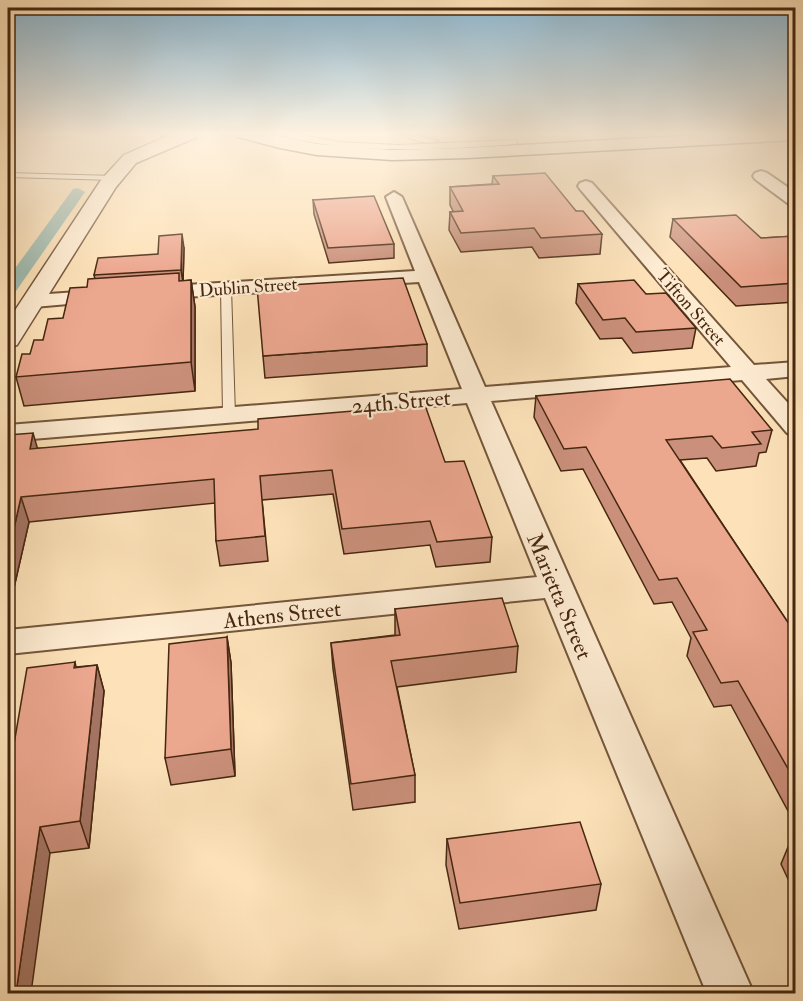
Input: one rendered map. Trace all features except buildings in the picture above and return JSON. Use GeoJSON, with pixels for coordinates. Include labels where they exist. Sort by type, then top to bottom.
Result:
{"type":"FeatureCollection","features":[{"type":"Feature","properties":{"kind":"main road"},"geometry":{"type":"LineString","coordinates":[[8,340],[113,180]]}},
{"type":"Feature","properties":{"kind":"street"},"geometry":{"type":"LineString","coordinates":[[766,180],[795,201]]}},
{"type":"Feature","properties":{"kind":"street","name":"Tifton Street"},"geometry":{"type":"LineString","coordinates":[[586,186],[795,428]]}},
{"type":"Feature","properties":{"kind":"street","name":"Marietta Street"},"geometry":{"type":"LineString","coordinates":[[394,197],[556,586],[731,993]]}},
{"type":"Feature","properties":{"kind":"street","name":"Dublin Street"},"geometry":{"type":"LineString","coordinates":[[34,301],[426,276]]}},
{"type":"Feature","properties":{"kind":"street","name":"24th Street"},"geometry":{"type":"LineString","coordinates":[[8,433],[795,369]]}},
{"type":"Feature","properties":{"kind":"street","name":"Athens Street"},"geometry":{"type":"LineString","coordinates":[[8,642],[556,586]]}},
{"type":"Feature","properties":{"kind":"lane"},"geometry":{"type":"LineString","coordinates":[[226,288],[229,415]]}},
{"type":"Feature","properties":{"kind":"waterway"},"geometry":{"type":"LineString","coordinates":[[8,290],[78,192]]}}]}
